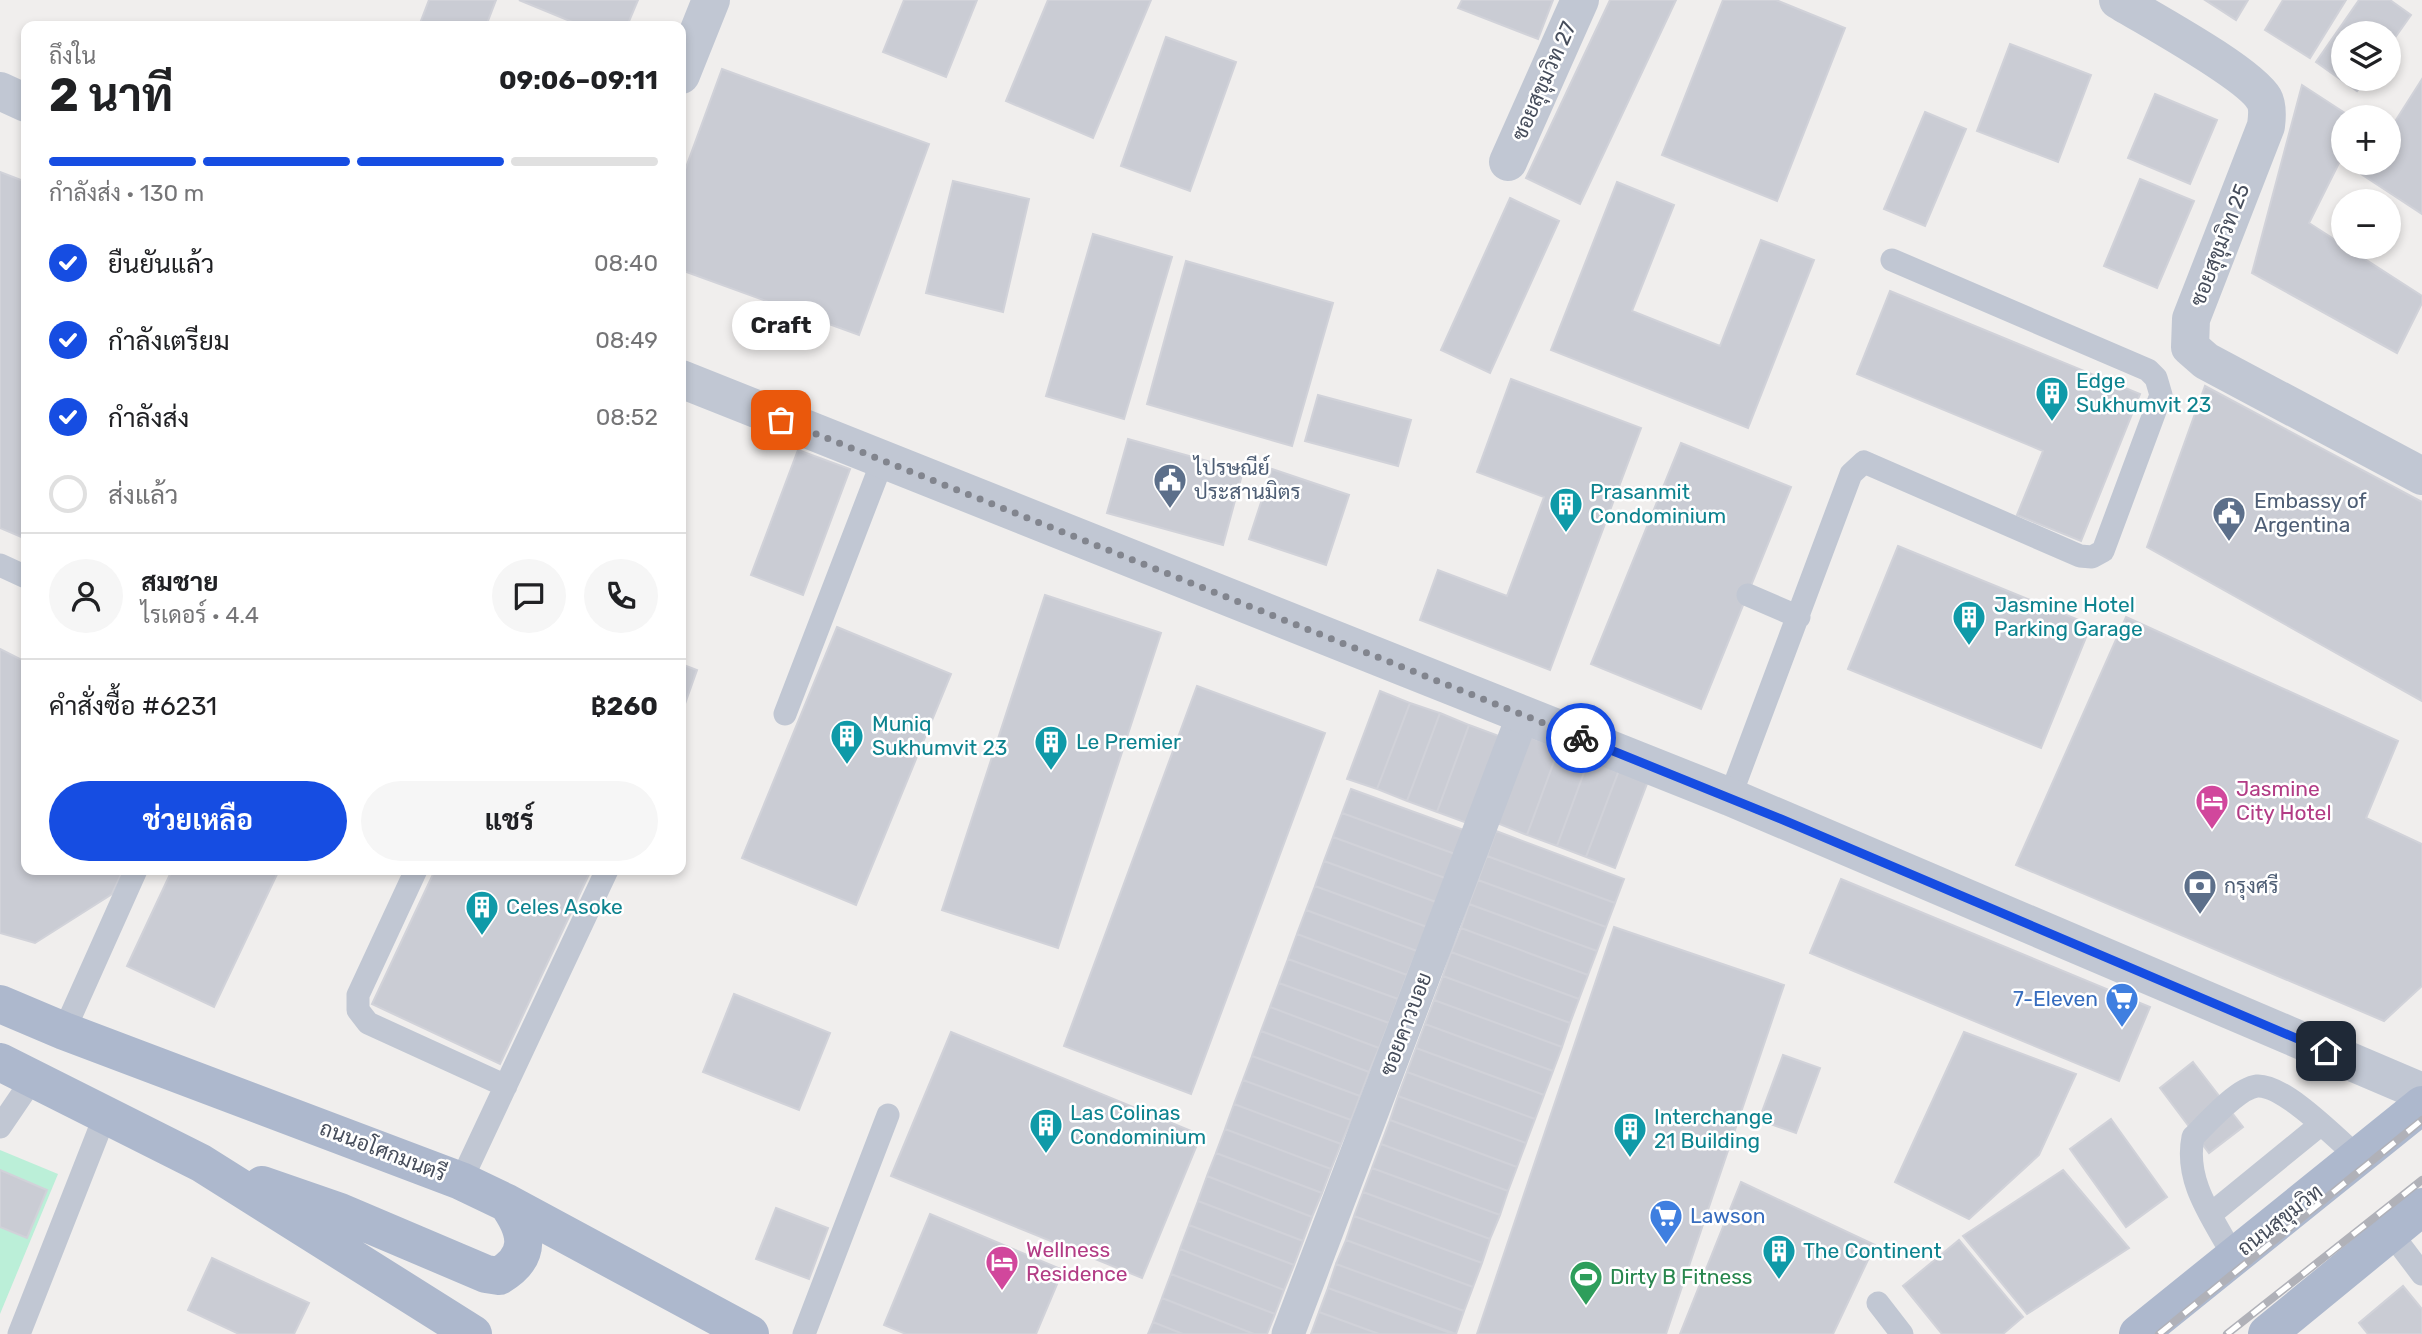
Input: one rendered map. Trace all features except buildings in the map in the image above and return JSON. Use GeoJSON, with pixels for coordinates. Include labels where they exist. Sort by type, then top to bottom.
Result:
{"type":"FeatureCollection","features":[{"type":"Feature","properties":{"kind":"main road","name":"ถนนอโศกมนตรี"},"geometry":{"type":"LineString","coordinates":[[0,1004],[64,1031],[461,1181],[750,1334]]}},
{"type":"Feature","properties":{"kind":"main road"},"geometry":{"type":"LineString","coordinates":[[17,1070],[201,1163],[473,1334]]}},
{"type":"Feature","properties":{"kind":"main road","name":"ถนนสุขุมวิท"},"geometry":{"type":"LineString","coordinates":[[2138,1334],[2422,1105]]}},
{"type":"Feature","properties":{"kind":"main road"},"geometry":{"type":"LineString","coordinates":[[201,1163],[341,1212],[486,1274],[499,1276],[512,1269],[521,1255],[524,1239],[521,1222],[507,1203]]}},
{"type":"Feature","properties":{"kind":"main road"},"geometry":{"type":"LineString","coordinates":[[2267,1334],[2422,1207]]}},
{"type":"Feature","properties":{"kind":"street"},"geometry":{"type":"LineString","coordinates":[[686,62],[711,0]]}},
{"type":"Feature","properties":{"kind":"street","name":"ซอยสุขุมวิท 27"},"geometry":{"type":"LineString","coordinates":[[1508,162],[1580,0]]}},
{"type":"Feature","properties":{"kind":"street","name":"ซอยสุขุมวิท 25"},"geometry":{"type":"LineString","coordinates":[[2118,0],[2236,73],[2264,99],[2267,112],[2266,126],[2191,319],[2190,346],[2206,361],[2422,476]]}},
{"type":"Feature","properties":{"kind":"street"},"geometry":{"type":"LineString","coordinates":[[0,91],[21,101]]}},
{"type":"Feature","properties":{"kind":"street"},"geometry":{"type":"LineString","coordinates":[[686,381],[882,462],[1730,797],[2422,1092]]}},
{"type":"Feature","properties":{"kind":"street","name":"ซอยคาวบอย"},"geometry":{"type":"LineString","coordinates":[[1288,1334],[1523,715]]}},
{"type":"Feature","properties":{"kind":"lane"},"geometry":{"type":"LineString","coordinates":[[1730,797],[1851,474],[1864,463],[2080,556],[2092,558],[2103,551],[2161,395],[2156,379],[2148,370],[1892,260]]}},
{"type":"Feature","properties":{"kind":"lane"},"geometry":{"type":"LineString","coordinates":[[785,714],[882,462]]}},
{"type":"Feature","properties":{"kind":"lane"},"geometry":{"type":"LineString","coordinates":[[0,565],[21,575]]}},
{"type":"Feature","properties":{"kind":"lane"},"geometry":{"type":"LineString","coordinates":[[1748,596],[1799,617]]}},
{"type":"Feature","properties":{"kind":"lane"},"geometry":{"type":"LineString","coordinates":[[64,1031],[134,875]]}},
{"type":"Feature","properties":{"kind":"lane"},"geometry":{"type":"LineString","coordinates":[[414,875],[358,995],[358,1010],[368,1023],[506,1086]]}},
{"type":"Feature","properties":{"kind":"lane"},"geometry":{"type":"LineString","coordinates":[[461,1181],[605,875]]}},
{"type":"Feature","properties":{"kind":"lane"},"geometry":{"type":"LineString","coordinates":[[0,1127],[17,1070]]}},
{"type":"Feature","properties":{"kind":"lane"},"geometry":{"type":"LineString","coordinates":[[2234,1257],[2194,1184],[2190,1164],[2193,1137],[2229,1103],[2250,1088],[2270,1088],[2287,1097],[2359,1158]]}},
{"type":"Feature","properties":{"kind":"lane"},"geometry":{"type":"LineString","coordinates":[[19,1334],[106,1113]]}},
{"type":"Feature","properties":{"kind":"lane"},"geometry":{"type":"LineString","coordinates":[[804,1334],[888,1115]]}},
{"type":"Feature","properties":{"kind":"lane"},"geometry":{"type":"LineString","coordinates":[[2211,1214],[2320,1125]]}},
{"type":"Feature","properties":{"kind":"lane"},"geometry":{"type":"LineString","coordinates":[[2391,1233],[2422,1274]]}},
{"type":"Feature","properties":{"kind":"lane"},"geometry":{"type":"LineString","coordinates":[[1878,1303],[1902,1334]]}},
{"type":"Feature","properties":{"kind":"green space"},"geometry":{"type":"Polygon","coordinates":[[[0,1150],[58,1174],[0,1314],[0,1150]]]}},
{"type":"Feature","properties":{"kind":"railway"},"geometry":{"type":"LineString","coordinates":[[2159,1334],[2422,1120]]}},
{"type":"Feature","properties":{"kind":"railway"},"geometry":{"type":"LineString","coordinates":[[2227,1334],[2422,1180]]}},
{"type":"Feature","properties":{"kind":"way so far"},"geometry":{"type":"LineString","coordinates":[[781,420],[1581,738]]}},
{"type":"Feature","properties":{"kind":"place","name":"Craft"},"geometry":{"type":"Point","coordinates":[781,420]}},
{"type":"Feature","properties":{"kind":"place","name":"Edge Sukhumvit 23"},"geometry":{"type":"Point","coordinates":[2052,423]}},
{"type":"Feature","properties":{"kind":"place","name":"ไปรษณีย์ ประสานมิตร"},"geometry":{"type":"Point","coordinates":[1170,510]}},
{"type":"Feature","properties":{"kind":"place","name":"Prasanmit Condominium"},"geometry":{"type":"Point","coordinates":[1566,534]}},
{"type":"Feature","properties":{"kind":"place","name":"Embassy of Argentina"},"geometry":{"type":"Point","coordinates":[2229,543]}},
{"type":"Feature","properties":{"kind":"place","name":"Jasmine Hotel Parking Garage"},"geometry":{"type":"Point","coordinates":[1969,647]}},
{"type":"Feature","properties":{"kind":"place","name":"Muniq Sukhumvit 23"},"geometry":{"type":"Point","coordinates":[847,766]}},
{"type":"Feature","properties":{"kind":"place","name":"Le Premier"},"geometry":{"type":"Point","coordinates":[1051,772]}},
{"type":"Feature","properties":{"kind":"place","name":"Jasmine City Hotel"},"geometry":{"type":"Point","coordinates":[2212,831]}},
{"type":"Feature","properties":{"kind":"place","name":"กรุงศรี"},"geometry":{"type":"Point","coordinates":[2200,916]}},
{"type":"Feature","properties":{"kind":"place","name":"Celes Asoke"},"geometry":{"type":"Point","coordinates":[482,937]}},
{"type":"Feature","properties":{"kind":"place","name":"7-Eleven"},"geometry":{"type":"Point","coordinates":[2122,1029]}},
{"type":"Feature","properties":{"kind":"place","name":"Las Colinas Condominium"},"geometry":{"type":"Point","coordinates":[1046,1155]}},
{"type":"Feature","properties":{"kind":"place","name":"Interchange 21 Building"},"geometry":{"type":"Point","coordinates":[1630,1159]}},
{"type":"Feature","properties":{"kind":"place","name":"Lawson"},"geometry":{"type":"Point","coordinates":[1666,1246]}},
{"type":"Feature","properties":{"kind":"place","name":"The Continent"},"geometry":{"type":"Point","coordinates":[1779,1281]}},
{"type":"Feature","properties":{"kind":"place","name":"Wellness Residence"},"geometry":{"type":"Point","coordinates":[1002,1292]}},
{"type":"Feature","properties":{"kind":"place","name":"Dirty B Fitness"},"geometry":{"type":"Point","coordinates":[1586,1307]}},
{"type":"Feature","properties":{"kind":"route"},"geometry":{"type":"LineString","coordinates":[[1581,738],[1730,797],[2326,1051]]}}]}
